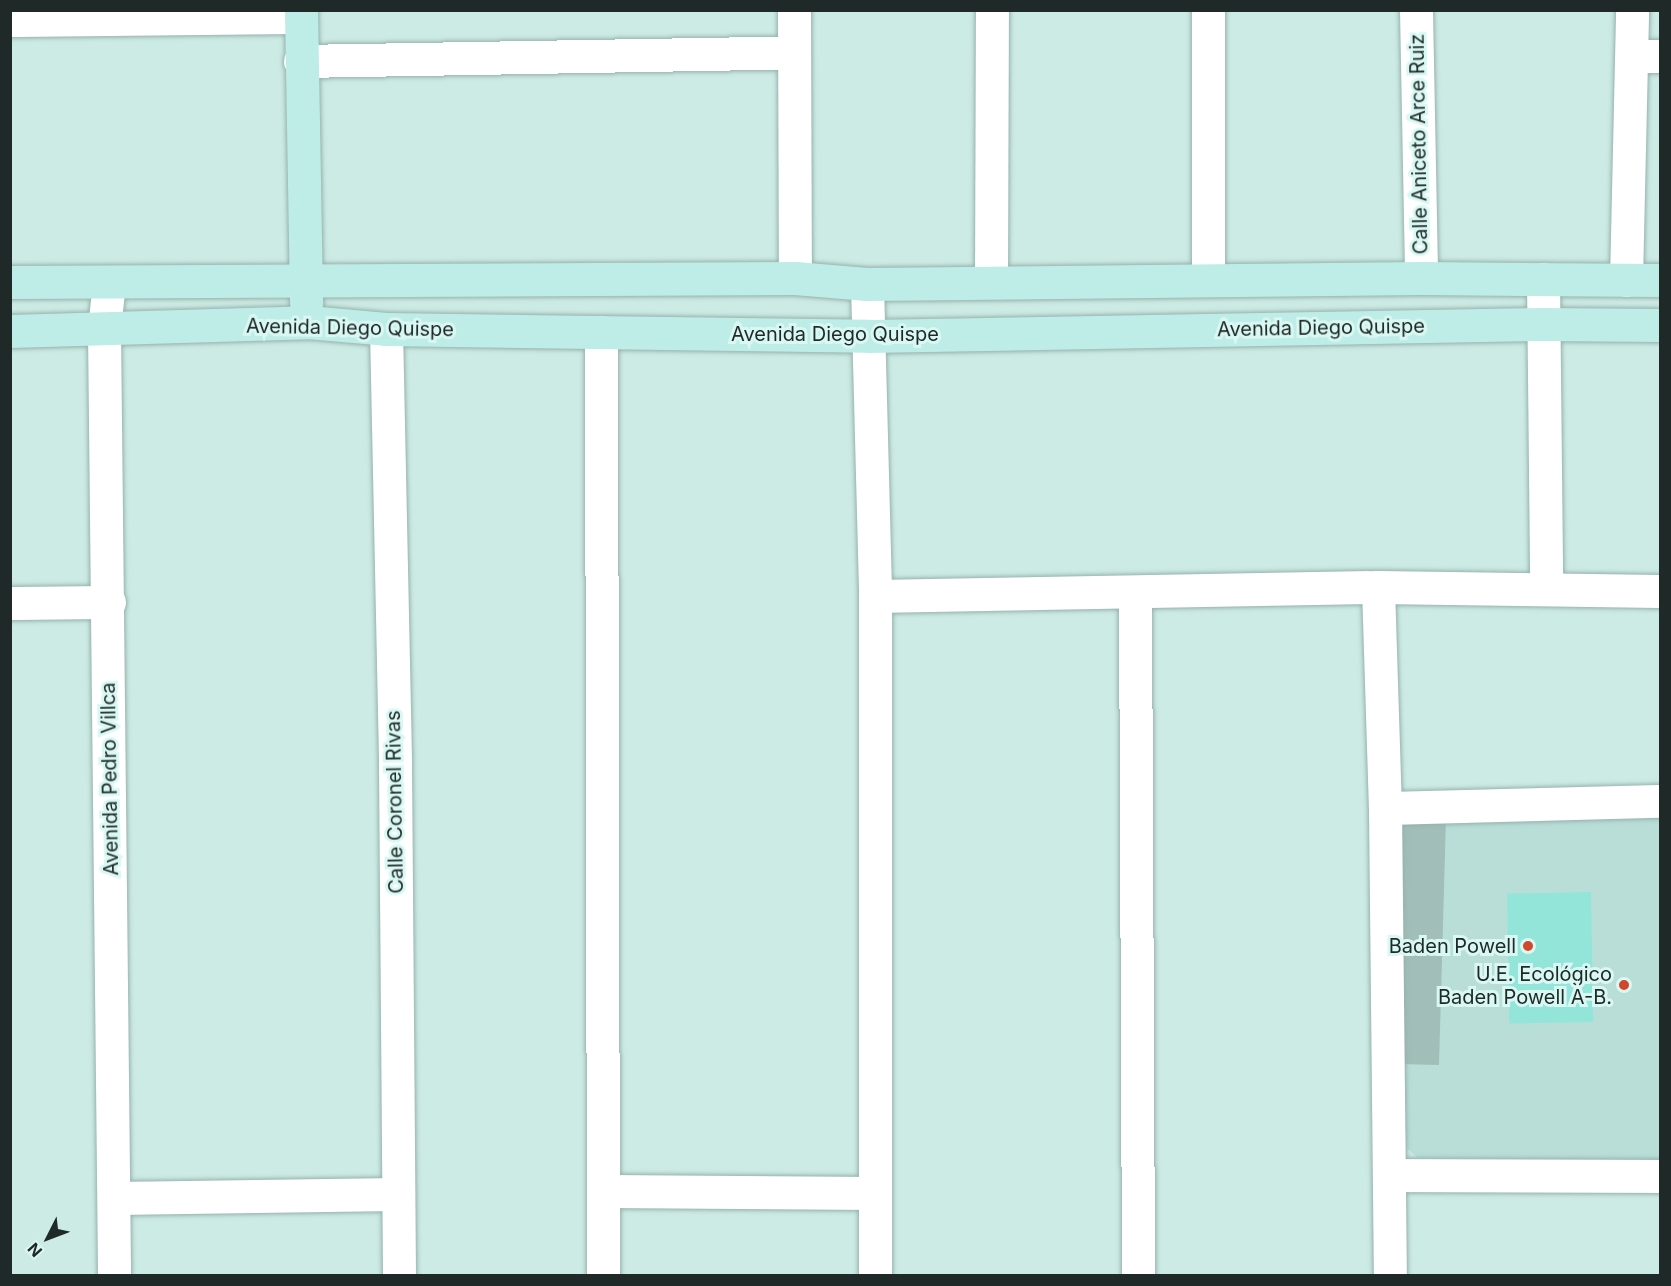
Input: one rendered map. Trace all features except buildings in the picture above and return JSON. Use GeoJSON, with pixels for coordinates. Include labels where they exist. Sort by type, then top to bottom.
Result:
{"type":"FeatureCollection","features":[{"type":"Feature","properties":{"kind":"street"},"geometry":{"type":"LineString","coordinates":[[794,10],[795,278]]}},
{"type":"Feature","properties":{"kind":"street"},"geometry":{"type":"LineString","coordinates":[[992,10],[992,280]]}},
{"type":"Feature","properties":{"kind":"street"},"geometry":{"type":"LineString","coordinates":[[1208,10],[1208,279]]}},
{"type":"Feature","properties":{"kind":"street","name":"Calle Aniceto Arce Ruiz"},"geometry":{"type":"LineString","coordinates":[[1416,10],[1421,278]]}},
{"type":"Feature","properties":{"kind":"street"},"geometry":{"type":"LineString","coordinates":[[1626,280],[1646,56],[1632,10]]}},
{"type":"Feature","properties":{"kind":"street"},"geometry":{"type":"LineString","coordinates":[[10,20],[300,14],[305,281],[308,322]]}},
{"type":"Feature","properties":{"kind":"street"},"geometry":{"type":"LineString","coordinates":[[300,61],[793,52]]}},
{"type":"Feature","properties":{"kind":"street"},"geometry":{"type":"LineString","coordinates":[[10,282],[795,278],[867,284],[992,280],[1421,278],[1660,280]]}},
{"type":"Feature","properties":{"kind":"street"},"geometry":{"type":"LineString","coordinates":[[1543,279],[1546,589]]}},
{"type":"Feature","properties":{"kind":"street","name":"Avenida Pedro Villca"},"geometry":{"type":"LineString","coordinates":[[110,282],[104,329],[115,1198],[114,1275]]}},
{"type":"Feature","properties":{"kind":"street"},"geometry":{"type":"LineString","coordinates":[[867,284],[875,596],[875,1275]]}},
{"type":"Feature","properties":{"kind":"street","name":"Avenida Diego Quispe"},"geometry":{"type":"LineString","coordinates":[[10,331],[308,322],[386,329],[868,336],[1542,324],[1660,325]]}},
{"type":"Feature","properties":{"kind":"street","name":"Calle Coronel Rivas"},"geometry":{"type":"LineString","coordinates":[[386,329],[395,752],[399,1275]]}},
{"type":"Feature","properties":{"kind":"street"},"geometry":{"type":"LineString","coordinates":[[601,332],[603,1275]]}},
{"type":"Feature","properties":{"kind":"street"},"geometry":{"type":"LineString","coordinates":[[875,596],[1378,587],[1660,591]]}},
{"type":"Feature","properties":{"kind":"street"},"geometry":{"type":"LineString","coordinates":[[1378,587],[1385,808],[1390,1275]]}},
{"type":"Feature","properties":{"kind":"street"},"geometry":{"type":"LineString","coordinates":[[1135,592],[1138,1275]]}},
{"type":"Feature","properties":{"kind":"street"},"geometry":{"type":"LineString","coordinates":[[10,603],[108,602]]}},
{"type":"Feature","properties":{"kind":"street"},"geometry":{"type":"LineString","coordinates":[[1385,808],[1660,801]]}},
{"type":"Feature","properties":{"kind":"street"},"geometry":{"type":"LineString","coordinates":[[1389,1175],[1660,1176]]}},
{"type":"Feature","properties":{"kind":"street"},"geometry":{"type":"LineString","coordinates":[[603,1191],[874,1193]]}},
{"type":"Feature","properties":{"kind":"street"},"geometry":{"type":"LineString","coordinates":[[115,1198],[398,1194]]}},
{"type":"Feature","properties":{"kind":"shaded area","name":"Baden Powell"},"geometry":{"type":"Polygon","coordinates":[[[1660,810],[1660,1160],[1418,1158],[1407,1148],[1397,1064],[1408,818],[1660,810]]]}},
{"type":"Feature","properties":{"kind":"shaded area"},"geometry":{"type":"Polygon","coordinates":[[[1591,892],[1593,1022],[1509,1023],[1507,893],[1591,892]]]}},
{"type":"Feature","properties":{"kind":"place","name":"Baden Powell"},"geometry":{"type":"Point","coordinates":[1528,946]}},
{"type":"Feature","properties":{"kind":"place","name":"U.E. Ecológico Baden Powell A-B."},"geometry":{"type":"Point","coordinates":[1624,985]}}]}
